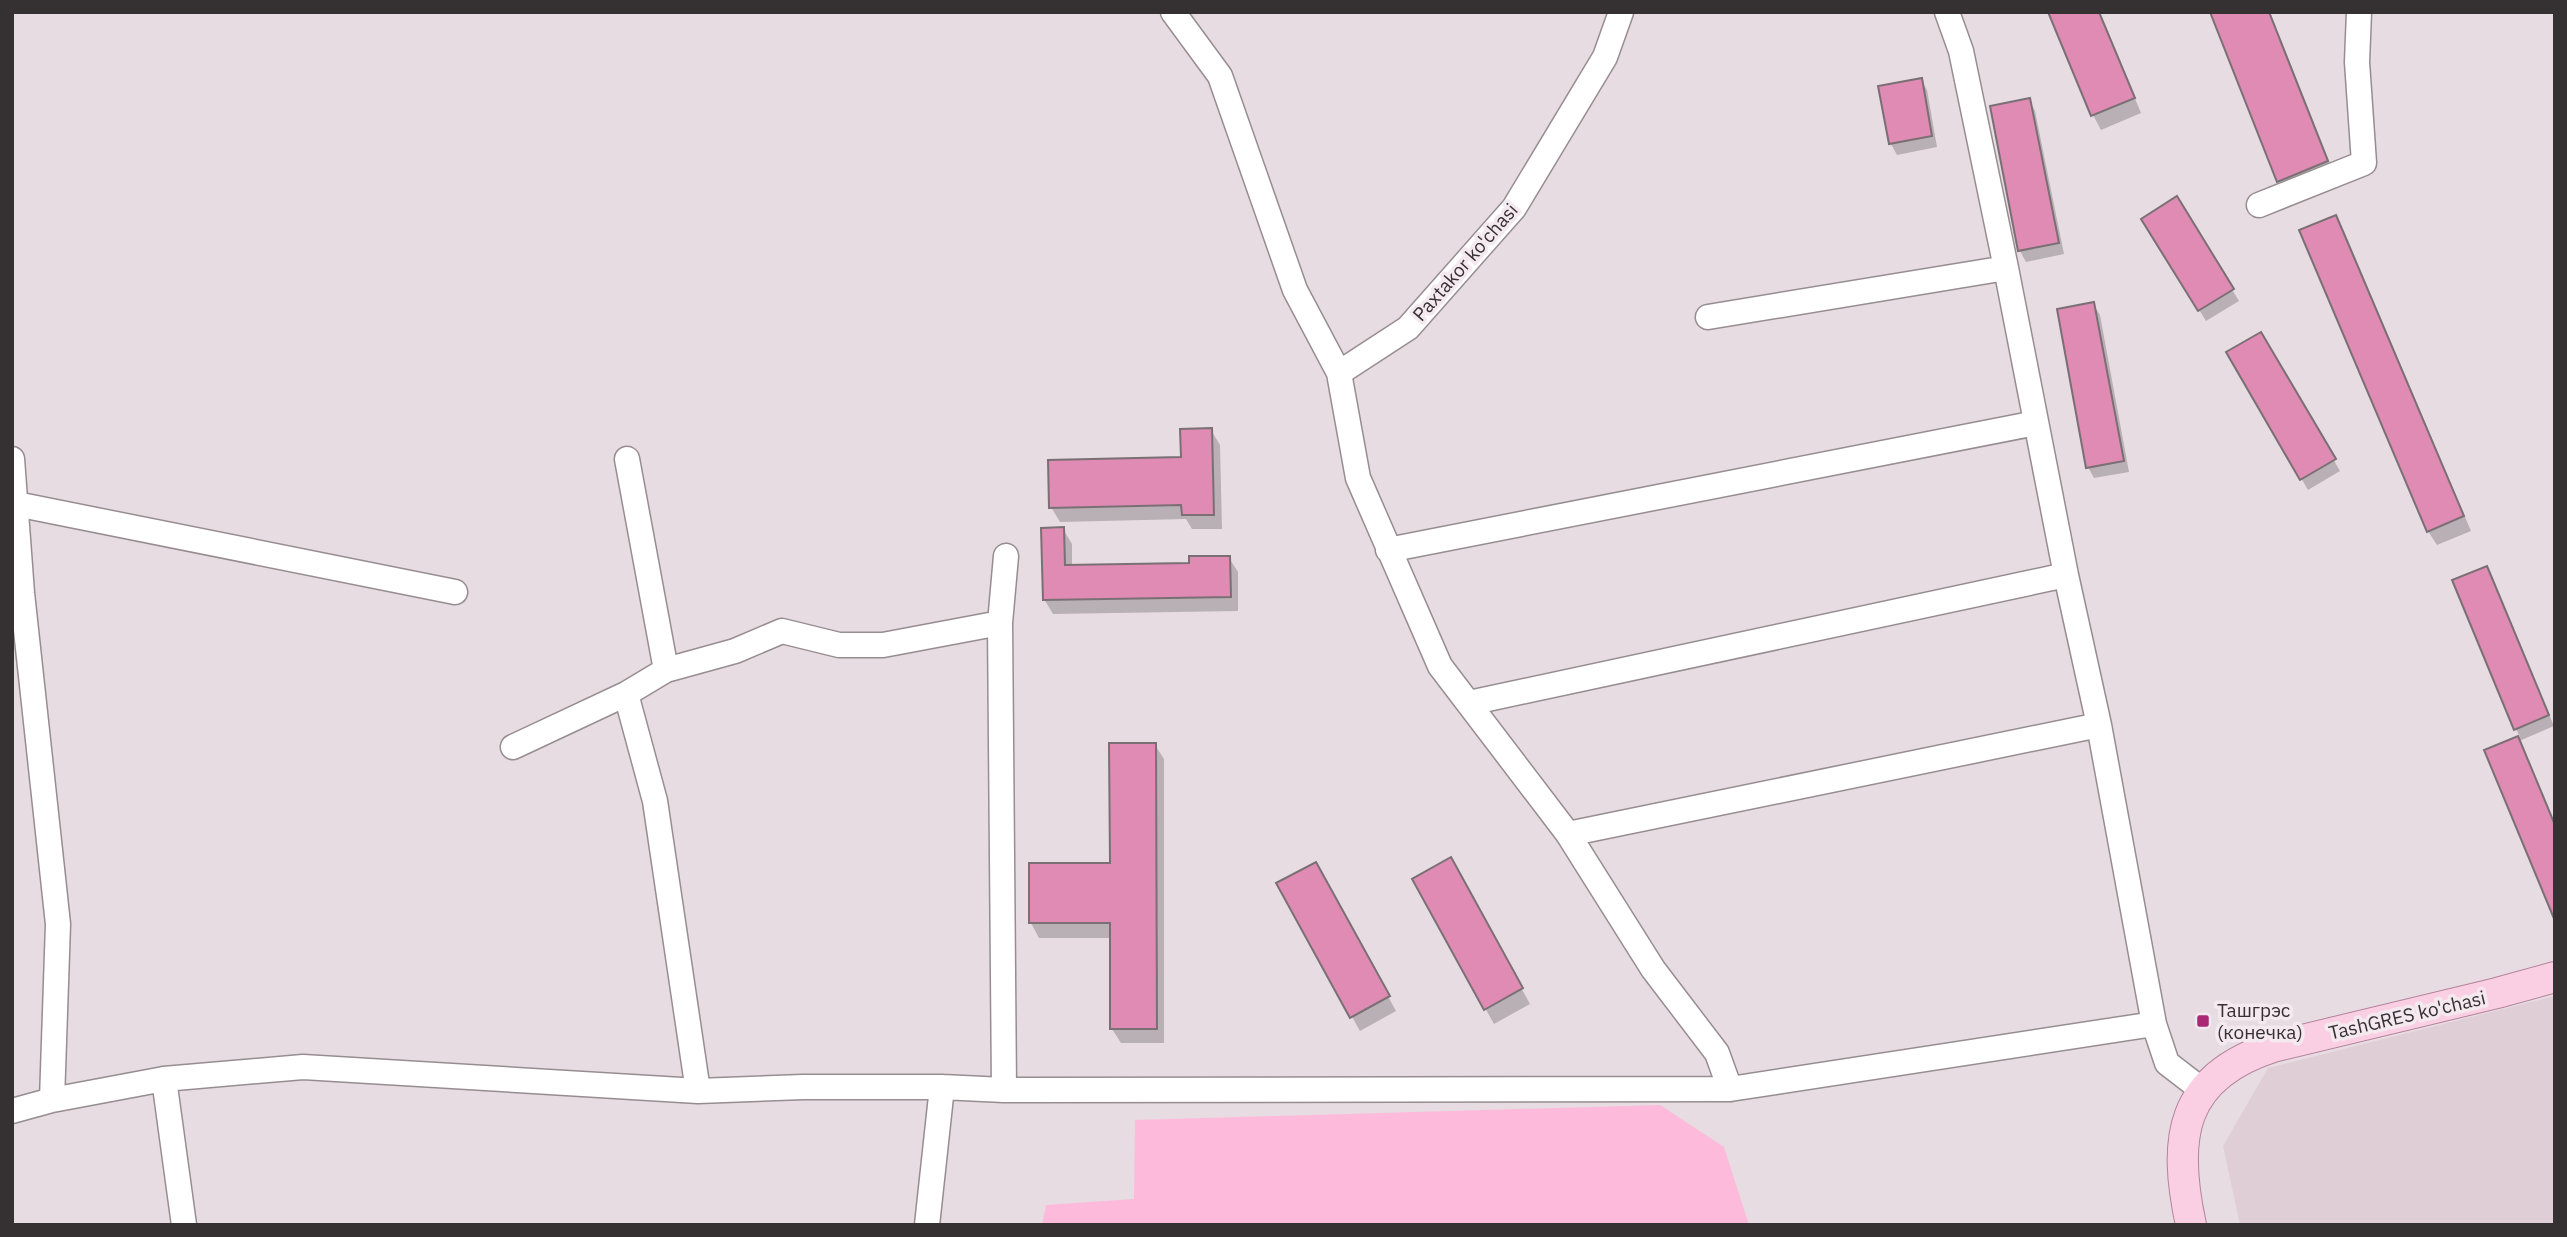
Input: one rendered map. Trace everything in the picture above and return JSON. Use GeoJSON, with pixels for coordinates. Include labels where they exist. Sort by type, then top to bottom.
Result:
{"type":"FeatureCollection","features":[{"type":"Feature","properties":{"kind":"main road","name":"TashGRES ko'chasi"},"geometry":{"type":"LineString","coordinates":[[2191,1225],[2185,1195],[2182,1141],[2190,1114],[2202,1090],[2222,1071],[2245,1056],[2273,1046],[2555,977]]}},
{"type":"Feature","properties":{"kind":"street"},"geometry":{"type":"LineString","coordinates":[[1173,12],[1220,76],[1295,290],[1339,373],[1358,478],[1440,666],[1568,834],[1653,969],[1717,1053],[1730,1089]]}},
{"type":"Feature","properties":{"kind":"street","name":"Paxtakor ko'chasi"},"geometry":{"type":"LineString","coordinates":[[1339,373],[1408,328],[1514,208],[1605,57],[1621,12]]}},
{"type":"Feature","properties":{"kind":"street"},"geometry":{"type":"LineString","coordinates":[[1947,12],[1961,51],[2006,268],[2066,575],[2099,725],[2154,1024],[2167,1063],[2202,1090]]}},
{"type":"Feature","properties":{"kind":"street"},"geometry":{"type":"LineString","coordinates":[[2259,205],[2364,163],[2357,62],[2359,12]]}},
{"type":"Feature","properties":{"kind":"street"},"geometry":{"type":"LineString","coordinates":[[1708,317],[2006,268]]}},
{"type":"Feature","properties":{"kind":"street"},"geometry":{"type":"LineString","coordinates":[[1388,550],[2036,423]]}},
{"type":"Feature","properties":{"kind":"street"},"geometry":{"type":"LineString","coordinates":[[12,459],[22,593],[58,924],[52,1100]]}},
{"type":"Feature","properties":{"kind":"street"},"geometry":{"type":"LineString","coordinates":[[627,459],[666,670]]}},
{"type":"Feature","properties":{"kind":"street"},"geometry":{"type":"LineString","coordinates":[[16,504],[455,592]]}},
{"type":"Feature","properties":{"kind":"street"},"geometry":{"type":"LineString","coordinates":[[1004,1090],[1000,623],[1006,556]]}},
{"type":"Feature","properties":{"kind":"street"},"geometry":{"type":"LineString","coordinates":[[1469,703],[2066,575]]}},
{"type":"Feature","properties":{"kind":"street"},"geometry":{"type":"LineString","coordinates":[[513,747],[626,694],[666,670],[735,652],[782,631],[839,645],[883,645],[1000,623]]}},
{"type":"Feature","properties":{"kind":"street"},"geometry":{"type":"LineString","coordinates":[[626,694],[655,801],[698,1091]]}},
{"type":"Feature","properties":{"kind":"street"},"geometry":{"type":"LineString","coordinates":[[1568,834],[2099,725]]}},
{"type":"Feature","properties":{"kind":"street"},"geometry":{"type":"LineString","coordinates":[[12,1111],[52,1100],[164,1079],[303,1067],[698,1091],[803,1087],[1004,1090],[1730,1089],[2154,1024]]}},
{"type":"Feature","properties":{"kind":"street"},"geometry":{"type":"LineString","coordinates":[[164,1079],[184,1225]]}},
{"type":"Feature","properties":{"kind":"street"},"geometry":{"type":"LineString","coordinates":[[927,1225],[942,1087]]}},
{"type":"Feature","properties":{"kind":"shaded area"},"geometry":{"type":"Polygon","coordinates":[[[2555,996],[2555,1225],[2240,1225],[2223,1146],[2268,1068],[2555,996]]]}},
{"type":"Feature","properties":{"kind":"shaded area"},"geometry":{"type":"Polygon","coordinates":[[[1660,1105],[1724,1147],[1749,1225],[1042,1225],[1046,1205],[1134,1199],[1135,1120],[1660,1105]]]}},
{"type":"Feature","properties":{"kind":"building"},"geometry":{"type":"Polygon","coordinates":[[[2048,12],[2099,12],[2135,98],[2091,116],[2048,12]]]}},
{"type":"Feature","properties":{"kind":"building"},"geometry":{"type":"Polygon","coordinates":[[[2210,12],[2269,12],[2328,161],[2277,182],[2210,12]]]}},
{"type":"Feature","properties":{"kind":"building"},"geometry":{"type":"Polygon","coordinates":[[[1922,78],[1932,136],[1889,144],[1878,86],[1922,78]]]}},
{"type":"Feature","properties":{"kind":"building"},"geometry":{"type":"Polygon","coordinates":[[[2030,98],[2059,243],[2018,251],[1990,106],[2030,98]]]}},
{"type":"Feature","properties":{"kind":"building"},"geometry":{"type":"Polygon","coordinates":[[[2177,196],[2234,289],[2198,311],[2141,219],[2177,196]]]}},
{"type":"Feature","properties":{"kind":"building"},"geometry":{"type":"Polygon","coordinates":[[[2336,215],[2464,516],[2427,532],[2299,230],[2336,215]]]}},
{"type":"Feature","properties":{"kind":"building"},"geometry":{"type":"Polygon","coordinates":[[[2094,302],[2124,461],[2086,468],[2057,309],[2094,302]]]}},
{"type":"Feature","properties":{"kind":"building"},"geometry":{"type":"Polygon","coordinates":[[[2261,332],[2336,459],[2300,480],[2226,352],[2261,332]]]}},
{"type":"Feature","properties":{"kind":"building"},"geometry":{"type":"Polygon","coordinates":[[[1212,428],[1214,515],[1182,515],[1181,505],[1049,508],[1048,460],[1181,457],[1180,429],[1212,428]]]}},
{"type":"Feature","properties":{"kind":"building"},"geometry":{"type":"Polygon","coordinates":[[[1064,527],[1065,565],[1189,563],[1189,556],[1230,556],[1231,597],[1043,600],[1041,528],[1064,527]]]}},
{"type":"Feature","properties":{"kind":"building"},"geometry":{"type":"Polygon","coordinates":[[[2487,566],[2549,715],[2514,730],[2452,580],[2487,566]]]}},
{"type":"Feature","properties":{"kind":"building"},"geometry":{"type":"Polygon","coordinates":[[[2518,736],[2555,825],[2555,921],[2484,750],[2518,736]]]}},
{"type":"Feature","properties":{"kind":"building"},"geometry":{"type":"Polygon","coordinates":[[[1109,743],[1156,743],[1157,1029],[1110,1029],[1110,923],[1029,923],[1029,863],[1110,863],[1109,743]]]}},
{"type":"Feature","properties":{"kind":"building"},"geometry":{"type":"Polygon","coordinates":[[[1451,857],[1523,988],[1484,1010],[1412,879],[1451,857]]]}},
{"type":"Feature","properties":{"kind":"building"},"geometry":{"type":"Polygon","coordinates":[[[1316,862],[1390,996],[1350,1018],[1276,883],[1316,862]]]}},
{"type":"Feature","properties":{"kind":"place","name":"Ташгрэс (конечка)"},"geometry":{"type":"Point","coordinates":[2203,1021]}}]}
